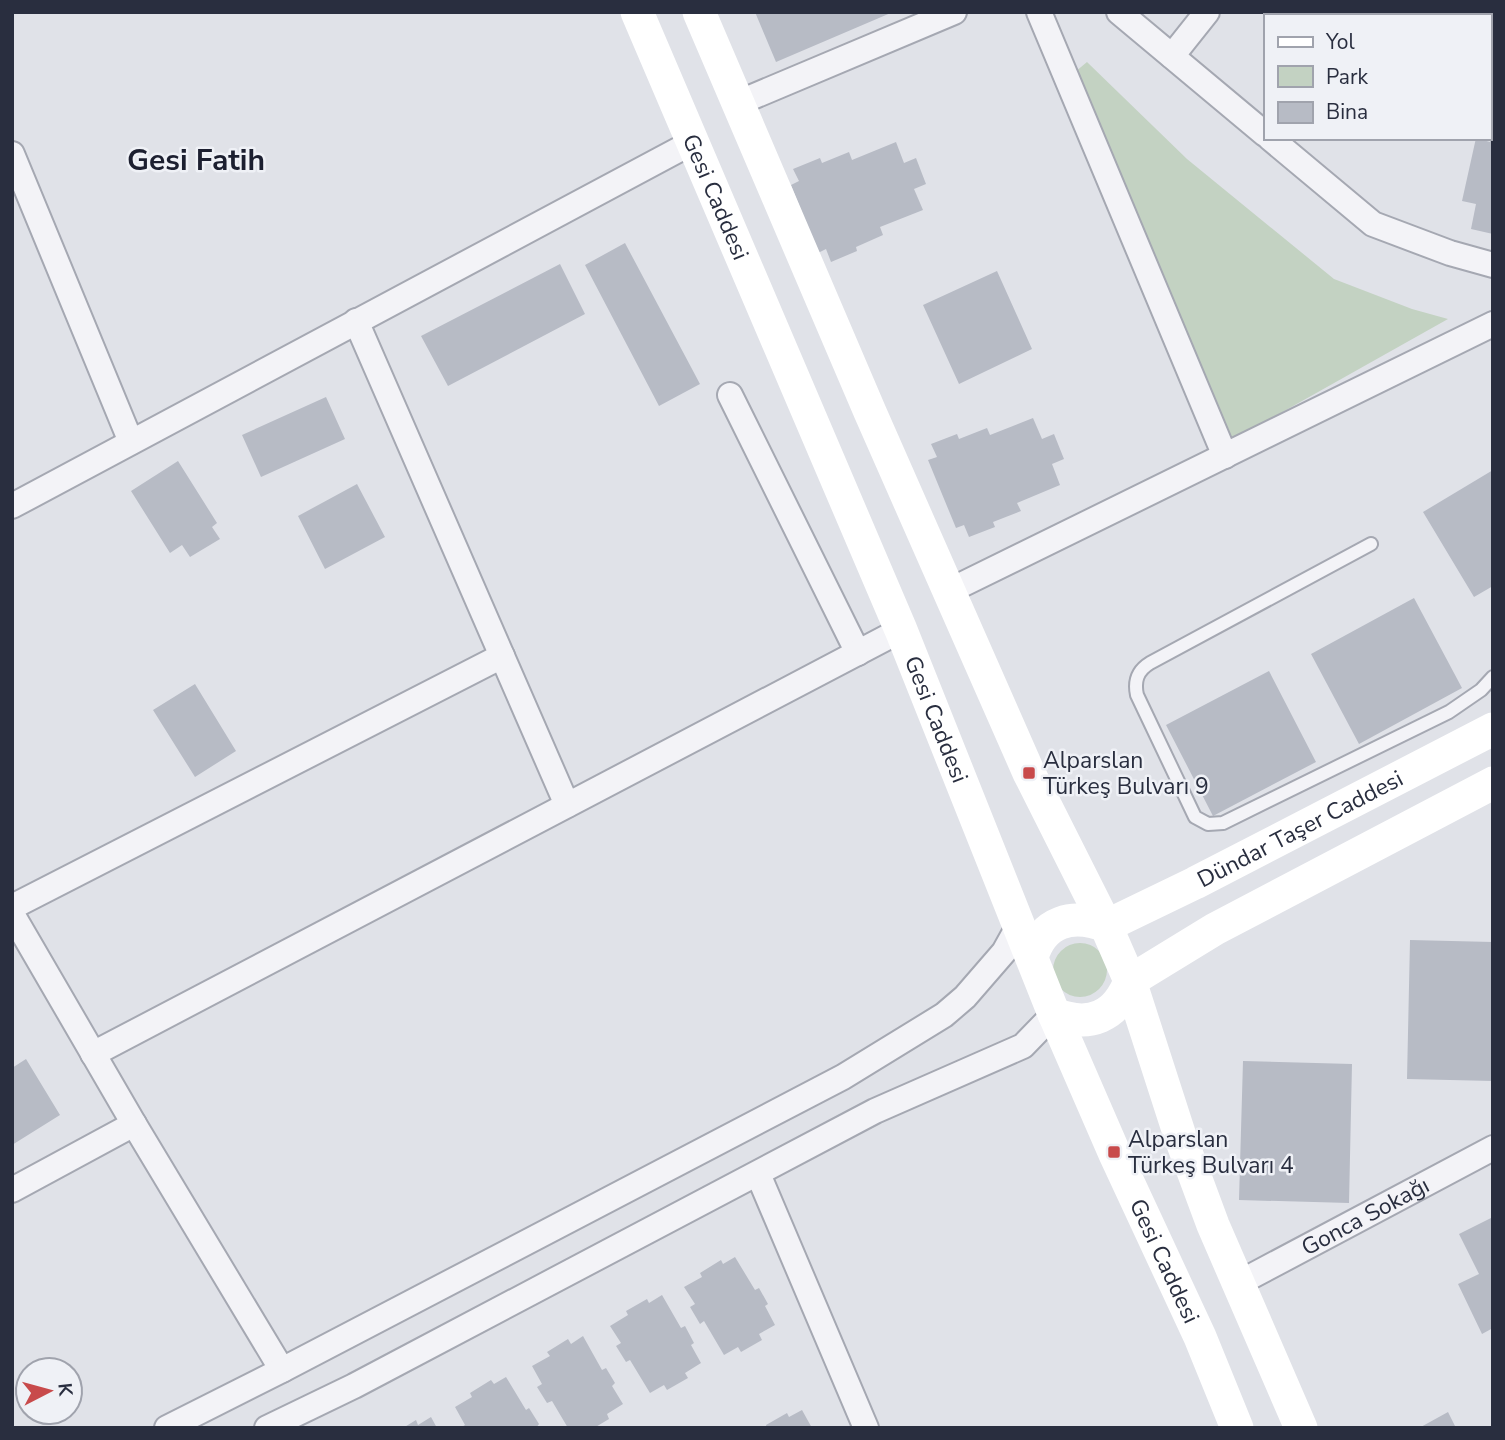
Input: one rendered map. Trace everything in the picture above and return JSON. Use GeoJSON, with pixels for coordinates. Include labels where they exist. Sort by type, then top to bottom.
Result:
{"type":"FeatureCollection","features":[{"type":"Feature","properties":{"kind":"main road","name":"Gesi Caddesi"},"geometry":{"type":"LineString","coordinates":[[636,12],[901,630],[1054,1014],[1114,1152],[1200,1337],[1237,1428]]}},
{"type":"Feature","properties":{"kind":"main road"},"geometry":{"type":"LineString","coordinates":[[699,12],[1029,773],[1106,926],[1130,981],[1180,1136],[1237,1284],[1301,1428]]}},
{"type":"Feature","properties":{"kind":"main road","name":"Dündar Taşer Caddesi"},"geometry":{"type":"LineString","coordinates":[[1106,926],[1493,729]]}},
{"type":"Feature","properties":{"kind":"main road","name":"Dündar Taşer Caddesi"},"geometry":{"type":"LineString","coordinates":[[1130,981],[1214,929],[1493,783]]}},
{"type":"Feature","properties":{"kind":"main road"},"geometry":{"type":"LineString","coordinates":[[1032,957],[1036,944],[1046,932],[1059,923],[1075,919],[1091,920],[1106,926]]}},
{"type":"Feature","properties":{"kind":"main road"},"geometry":{"type":"LineString","coordinates":[[1054,1014],[1069,1020],[1085,1021],[1101,1017],[1114,1008],[1124,996],[1130,981]]}},
{"type":"Feature","properties":{"kind":"street"},"geometry":{"type":"LineString","coordinates":[[738,103],[954,12]]}},
{"type":"Feature","properties":{"kind":"street"},"geometry":{"type":"LineString","coordinates":[[1039,12],[1225,456]]}},
{"type":"Feature","properties":{"kind":"street"},"geometry":{"type":"LineString","coordinates":[[1119,12],[1264,133]]}},
{"type":"Feature","properties":{"kind":"street"},"geometry":{"type":"LineString","coordinates":[[1172,56],[1207,12]]}},
{"type":"Feature","properties":{"kind":"street"},"geometry":{"type":"LineString","coordinates":[[1272,140],[1373,224],[1450,253],[1493,265]]}},
{"type":"Feature","properties":{"kind":"street"},"geometry":{"type":"LineString","coordinates":[[12,506],[693,142]]}},
{"type":"Feature","properties":{"kind":"street"},"geometry":{"type":"LineString","coordinates":[[12,155],[131,442]]}},
{"type":"Feature","properties":{"kind":"street"},"geometry":{"type":"LineString","coordinates":[[356,321],[567,805]]}},
{"type":"Feature","properties":{"kind":"street"},"geometry":{"type":"LineString","coordinates":[[949,592],[1493,324]]}},
{"type":"Feature","properties":{"kind":"street"},"geometry":{"type":"LineString","coordinates":[[730,395],[858,653]]}},
{"type":"Feature","properties":{"kind":"street"},"geometry":{"type":"LineString","coordinates":[[93,1054],[901,630]]}},
{"type":"Feature","properties":{"kind":"street"},"geometry":{"type":"LineString","coordinates":[[12,907],[502,656]]}},
{"type":"Feature","properties":{"kind":"street"},"geometry":{"type":"LineString","coordinates":[[12,914],[282,1370]]}},
{"type":"Feature","properties":{"kind":"street"},"geometry":{"type":"LineString","coordinates":[[167,1428],[843,1077],[944,1015],[965,998],[1004,952],[1019,925]]}},
{"type":"Feature","properties":{"kind":"street"},"geometry":{"type":"LineString","coordinates":[[267,1428],[312,1418],[366,1380],[874,1111],[1023,1046],[1054,1014]]}},
{"type":"Feature","properties":{"kind":"street"},"geometry":{"type":"LineString","coordinates":[[12,1190],[134,1124]]}},
{"type":"Feature","properties":{"kind":"street","name":"Gonca Sokağı"},"geometry":{"type":"LineString","coordinates":[[1237,1284],[1493,1148]]}},
{"type":"Feature","properties":{"kind":"street"},"geometry":{"type":"LineString","coordinates":[[758,1174],[866,1428]]}},
{"type":"Feature","properties":{"kind":"lane"},"geometry":{"type":"LineString","coordinates":[[1371,544],[1150,663],[1139,672],[1136,679],[1137,695],[1195,817],[1208,824],[1223,823],[1449,712],[1493,677]]}},
{"type":"Feature","properties":{"kind":"green space"},"geometry":{"type":"Polygon","coordinates":[[[1087,62],[1187,159],[1334,279],[1412,309],[1448,319],[1222,446],[1075,72],[1087,62]]]}},
{"type":"Feature","properties":{"kind":"green space"},"geometry":{"type":"Polygon","coordinates":[[[1080,943],[1099,951],[1107,970],[1099,989],[1080,997],[1061,989],[1053,970],[1061,951],[1080,943]]]}},
{"type":"Feature","properties":{"kind":"building"},"geometry":{"type":"Polygon","coordinates":[[[755,12],[893,12],[776,62],[755,12]]]}},
{"type":"Feature","properties":{"kind":"building"},"geometry":{"type":"Polygon","coordinates":[[[1356,12],[1430,12],[1428,14],[1354,14],[1356,12]]]}},
{"type":"Feature","properties":{"kind":"building"},"geometry":{"type":"Polygon","coordinates":[[[1493,134],[1493,234],[1471,229],[1476,204],[1462,201],[1476,140],[1490,142],[1493,134]]]}},
{"type":"Feature","properties":{"kind":"building"},"geometry":{"type":"Polygon","coordinates":[[[896,142],[904,163],[916,158],[926,184],[914,189],[923,210],[880,227],[883,235],[856,247],[857,251],[831,262],[826,249],[818,253],[791,185],[799,181],[793,169],[820,158],[822,163],[849,152],[852,160],[896,142]]]}},
{"type":"Feature","properties":{"kind":"building"},"geometry":{"type":"Polygon","coordinates":[[[625,243],[700,384],[659,406],[585,265],[625,243]]]}},
{"type":"Feature","properties":{"kind":"building"},"geometry":{"type":"Polygon","coordinates":[[[560,264],[585,314],[448,386],[421,336],[560,264]]]}},
{"type":"Feature","properties":{"kind":"building"},"geometry":{"type":"Polygon","coordinates":[[[997,271],[1032,349],[959,384],[923,305],[997,271]]]}},
{"type":"Feature","properties":{"kind":"building"},"geometry":{"type":"Polygon","coordinates":[[[326,397],[345,439],[261,477],[242,435],[326,397]]]}},
{"type":"Feature","properties":{"kind":"building"},"geometry":{"type":"Polygon","coordinates":[[[1033,418],[1042,439],[1054,434],[1064,459],[1052,464],[1060,485],[1017,503],[1021,511],[993,522],[995,527],[969,537],[964,525],[956,528],[928,460],[937,457],[931,444],[957,434],[959,439],[987,428],[990,435],[1033,418]]]}},
{"type":"Feature","properties":{"kind":"building"},"geometry":{"type":"Polygon","coordinates":[[[178,461],[217,523],[212,527],[220,539],[190,557],[182,545],[170,553],[131,491],[178,461]]]}},
{"type":"Feature","properties":{"kind":"building"},"geometry":{"type":"Polygon","coordinates":[[[1493,470],[1493,586],[1474,597],[1423,512],[1493,470]]]}},
{"type":"Feature","properties":{"kind":"building"},"geometry":{"type":"Polygon","coordinates":[[[357,484],[385,537],[325,569],[298,516],[357,484]]]}},
{"type":"Feature","properties":{"kind":"building"},"geometry":{"type":"Polygon","coordinates":[[[1414,598],[1462,688],[1359,744],[1311,654],[1414,598]]]}},
{"type":"Feature","properties":{"kind":"building"},"geometry":{"type":"Polygon","coordinates":[[[1269,671],[1316,762],[1213,816],[1166,725],[1269,671]]]}},
{"type":"Feature","properties":{"kind":"building"},"geometry":{"type":"Polygon","coordinates":[[[195,684],[236,751],[195,777],[153,710],[195,684]]]}},
{"type":"Feature","properties":{"kind":"building"},"geometry":{"type":"Polygon","coordinates":[[[1410,940],[1493,942],[1493,1081],[1407,1079],[1410,940]]]}},
{"type":"Feature","properties":{"kind":"building"},"geometry":{"type":"Polygon","coordinates":[[[26,1059],[60,1115],[12,1145],[12,1068],[26,1059]]]}},
{"type":"Feature","properties":{"kind":"building"},"geometry":{"type":"Polygon","coordinates":[[[1243,1061],[1352,1064],[1349,1203],[1239,1200],[1243,1061]]]}},
{"type":"Feature","properties":{"kind":"building"},"geometry":{"type":"Polygon","coordinates":[[[1493,1217],[1493,1328],[1482,1334],[1458,1284],[1479,1274],[1459,1234],[1493,1217]]]}},
{"type":"Feature","properties":{"kind":"building"},"geometry":{"type":"Polygon","coordinates":[[[735,1257],[755,1290],[759,1288],[775,1325],[759,1334],[762,1340],[741,1352],[738,1347],[724,1355],[704,1321],[700,1324],[690,1307],[695,1304],[684,1287],[702,1277],[700,1273],[721,1260],[723,1264],[735,1257]]]}},
{"type":"Feature","properties":{"kind":"building"},"geometry":{"type":"Polygon","coordinates":[[[662,1295],[681,1328],[685,1326],[701,1363],[685,1373],[688,1378],[667,1390],[664,1385],[650,1393],[630,1360],[626,1362],[616,1346],[621,1343],[610,1326],[628,1315],[626,1311],[647,1299],[649,1303],[662,1295]]]}},
{"type":"Feature","properties":{"kind":"building"},"geometry":{"type":"Polygon","coordinates":[[[583,1336],[602,1370],[606,1368],[615,1383],[612,1386],[623,1404],[607,1414],[609,1419],[594,1428],[568,1428],[552,1401],[547,1403],[537,1387],[542,1384],[532,1366],[550,1356],[547,1352],[568,1339],[571,1344],[583,1336]]]}},
{"type":"Feature","properties":{"kind":"building"},"geometry":{"type":"Polygon","coordinates":[[[506,1377],[526,1410],[529,1408],[539,1424],[536,1428],[460,1428],[465,1425],[455,1407],[472,1397],[470,1393],[491,1380],[494,1384],[506,1377]]]}},
{"type":"Feature","properties":{"kind":"building"},"geometry":{"type":"Polygon","coordinates":[[[802,1410],[812,1428],[767,1428],[766,1425],[787,1413],[789,1417],[802,1410]]]}},
{"type":"Feature","properties":{"kind":"building"},"geometry":{"type":"Polygon","coordinates":[[[1448,1412],[1456,1428],[1419,1428],[1448,1412]]]}},
{"type":"Feature","properties":{"kind":"building"},"geometry":{"type":"Polygon","coordinates":[[[431,1417],[437,1428],[403,1428],[416,1420],[418,1425],[431,1417]]]}},
{"type":"Feature","properties":{"kind":"place","name":"Alparslan Türkeş Bulvarı 9"},"geometry":{"type":"Point","coordinates":[1029,773]}},
{"type":"Feature","properties":{"kind":"place","name":"Alparslan Türkeş Bulvarı 4"},"geometry":{"type":"Point","coordinates":[1114,1152]}},
{"type":"Feature","properties":{"kind":"district","name":"Gesi Fatih"},"geometry":{"type":"Point","coordinates":[196,160]}}]}
